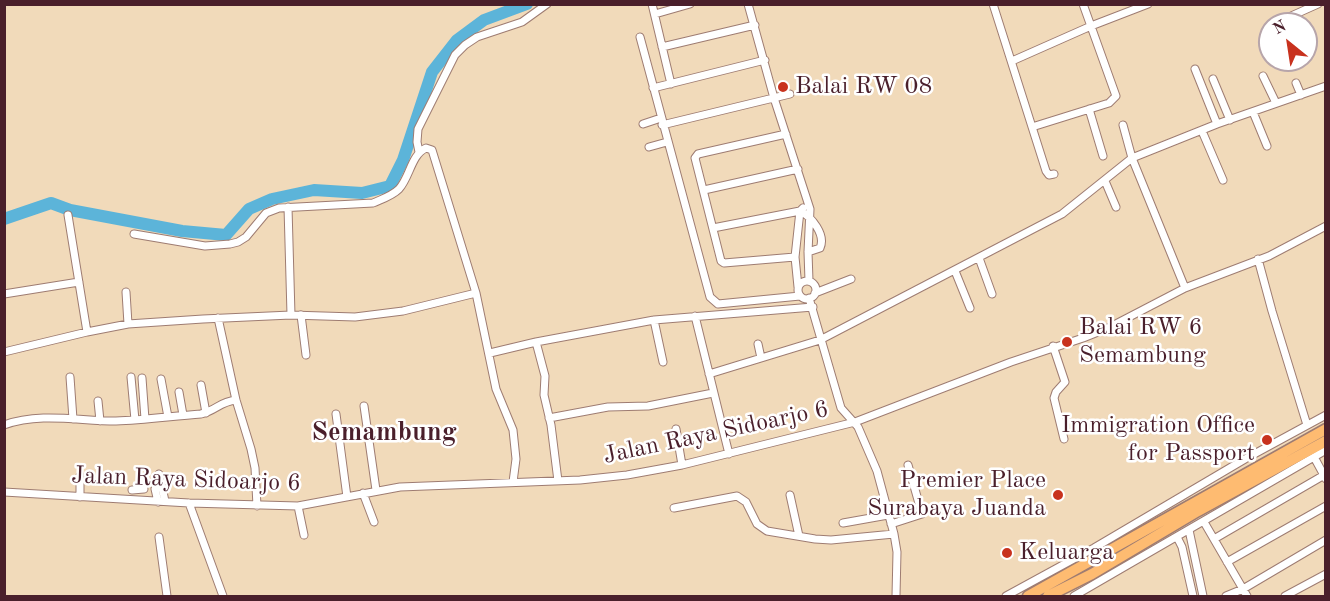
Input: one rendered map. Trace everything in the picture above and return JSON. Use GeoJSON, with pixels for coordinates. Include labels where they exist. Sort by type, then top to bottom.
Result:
{"type":"FeatureCollection","features":[{"type":"Feature","properties":{"kind":"highway"},"geometry":{"type":"LineString","coordinates":[[1048,597],[1095,578],[1147,548],[1196,507],[1238,478],[1326,429]]}},
{"type":"Feature","properties":{"kind":"highway"},"geometry":{"type":"LineString","coordinates":[[1028,597],[1196,507],[1286,468],[1312,453],[1326,441]]}},
{"type":"Feature","properties":{"kind":"highway"},"geometry":{"type":"LineString","coordinates":[[1232,466],[1238,478]]}},
{"type":"Feature","properties":{"kind":"street"},"geometry":{"type":"LineString","coordinates":[[513,482],[516,459],[509,420],[496,389],[490,353],[433,153],[425,150],[417,142],[418,129],[455,55],[477,37],[522,22],[547,4]]}},
{"type":"Feature","properties":{"kind":"street"},"geometry":{"type":"LineString","coordinates":[[652,4],[671,84]]}},
{"type":"Feature","properties":{"kind":"street"},"geometry":{"type":"LineString","coordinates":[[655,14],[690,4]]}},
{"type":"Feature","properties":{"kind":"street"},"geometry":{"type":"LineString","coordinates":[[748,4],[774,98],[810,209],[809,281]]}},
{"type":"Feature","properties":{"kind":"street"},"geometry":{"type":"LineString","coordinates":[[993,4],[1046,171],[1048,175],[1054,174]]}},
{"type":"Feature","properties":{"kind":"street"},"geometry":{"type":"LineString","coordinates":[[1032,127],[1109,103],[1114,100],[1117,93],[1083,4]]}},
{"type":"Feature","properties":{"kind":"street"},"geometry":{"type":"LineString","coordinates":[[1012,61],[1148,4]]}},
{"type":"Feature","properties":{"kind":"street"},"geometry":{"type":"LineString","coordinates":[[1300,12],[1318,4]]}},
{"type":"Feature","properties":{"kind":"street"},"geometry":{"type":"LineString","coordinates":[[662,47],[755,26]]}},
{"type":"Feature","properties":{"kind":"street"},"geometry":{"type":"LineString","coordinates":[[640,37],[661,122],[712,301],[718,304],[812,296],[851,279]]}},
{"type":"Feature","properties":{"kind":"street"},"geometry":{"type":"LineString","coordinates":[[653,88],[765,60]]}},
{"type":"Feature","properties":{"kind":"street"},"geometry":{"type":"LineString","coordinates":[[1195,69],[1217,124]]}},
{"type":"Feature","properties":{"kind":"street"},"geometry":{"type":"LineString","coordinates":[[1263,76],[1276,104]]}},
{"type":"Feature","properties":{"kind":"street"},"geometry":{"type":"LineString","coordinates":[[1213,79],[1230,120]]}},
{"type":"Feature","properties":{"kind":"street"},"geometry":{"type":"LineString","coordinates":[[1296,83],[1301,95]]}},
{"type":"Feature","properties":{"kind":"street"},"geometry":{"type":"LineString","coordinates":[[709,374],[820,340],[1062,214],[1132,158],[1217,124],[1326,86]]}},
{"type":"Feature","properties":{"kind":"street"},"geometry":{"type":"LineString","coordinates":[[643,124],[790,94]]}},
{"type":"Feature","properties":{"kind":"street"},"geometry":{"type":"LineString","coordinates":[[1089,109],[1103,156]]}},
{"type":"Feature","properties":{"kind":"street"},"geometry":{"type":"LineString","coordinates":[[1253,112],[1267,146]]}},
{"type":"Feature","properties":{"kind":"street"},"geometry":{"type":"LineString","coordinates":[[1123,125],[1132,158],[1185,288]]}},
{"type":"Feature","properties":{"kind":"street"},"geometry":{"type":"LineString","coordinates":[[1202,131],[1223,180]]}},
{"type":"Feature","properties":{"kind":"street"},"geometry":{"type":"LineString","coordinates":[[786,134],[696,155],[695,158],[719,258],[724,263],[795,257]]}},
{"type":"Feature","properties":{"kind":"street"},"geometry":{"type":"LineString","coordinates":[[649,147],[667,142]]}},
{"type":"Feature","properties":{"kind":"street"},"geometry":{"type":"LineString","coordinates":[[135,234],[206,246],[230,244],[246,237],[266,213],[279,208],[373,203],[398,190],[425,150]]}},
{"type":"Feature","properties":{"kind":"street"},"geometry":{"type":"LineString","coordinates":[[704,190],[798,169]]}},
{"type":"Feature","properties":{"kind":"street"},"geometry":{"type":"LineString","coordinates":[[1105,180],[1116,207]]}},
{"type":"Feature","properties":{"kind":"street"},"geometry":{"type":"LineString","coordinates":[[800,296],[795,257],[800,211],[807,201]]}},
{"type":"Feature","properties":{"kind":"street"},"geometry":{"type":"LineString","coordinates":[[288,207],[291,315]]}},
{"type":"Feature","properties":{"kind":"street"},"geometry":{"type":"LineString","coordinates":[[713,228],[800,211],[809,215],[817,226],[822,246],[808,252]]}},
{"type":"Feature","properties":{"kind":"street"},"geometry":{"type":"LineString","coordinates":[[68,215],[87,332]]}},
{"type":"Feature","properties":{"kind":"street","name":"Jalan Raya Sidoarjo 6"},"geometry":{"type":"LineString","coordinates":[[4,492],[133,501],[298,506],[400,487],[558,481],[627,475],[682,465],[855,422],[1053,346],[1083,338],[1108,328],[1185,288],[1269,256],[1326,226]]}},
{"type":"Feature","properties":{"kind":"street"},"geometry":{"type":"LineString","coordinates":[[979,258],[992,294]]}},
{"type":"Feature","properties":{"kind":"street"},"geometry":{"type":"LineString","coordinates":[[1258,259],[1307,425]]}},
{"type":"Feature","properties":{"kind":"street"},"geometry":{"type":"LineString","coordinates":[[955,271],[970,308]]}},
{"type":"Feature","properties":{"kind":"street"},"geometry":{"type":"LineString","coordinates":[[798,287],[802,282],[809,281],[815,286],[812,296],[813,307],[820,340],[841,408],[855,422],[877,471],[897,552],[896,597]]}},
{"type":"Feature","properties":{"kind":"street"},"geometry":{"type":"LineString","coordinates":[[4,294],[79,282]]}},
{"type":"Feature","properties":{"kind":"street"},"geometry":{"type":"LineString","coordinates":[[126,292],[129,324]]}},
{"type":"Feature","properties":{"kind":"street"},"geometry":{"type":"LineString","coordinates":[[4,352],[129,324],[291,315],[355,317],[384,314],[472,294]]}},
{"type":"Feature","properties":{"kind":"street"},"geometry":{"type":"LineString","coordinates":[[490,353],[654,320],[813,307]]}},
{"type":"Feature","properties":{"kind":"street"},"geometry":{"type":"LineString","coordinates":[[301,315],[306,355]]}},
{"type":"Feature","properties":{"kind":"street"},"geometry":{"type":"LineString","coordinates":[[695,316],[729,453]]}},
{"type":"Feature","properties":{"kind":"street"},"geometry":{"type":"LineString","coordinates":[[218,318],[236,400],[255,468],[257,506]]}},
{"type":"Feature","properties":{"kind":"street"},"geometry":{"type":"LineString","coordinates":[[654,320],[663,362]]}},
{"type":"Feature","properties":{"kind":"street"},"geometry":{"type":"LineString","coordinates":[[536,342],[545,376],[544,395],[558,481]]}},
{"type":"Feature","properties":{"kind":"street"},"geometry":{"type":"LineString","coordinates":[[758,344],[761,358]]}},
{"type":"Feature","properties":{"kind":"street"},"geometry":{"type":"LineString","coordinates":[[1053,346],[1065,382],[1056,392],[1054,404],[1064,439]]}},
{"type":"Feature","properties":{"kind":"street"},"geometry":{"type":"LineString","coordinates":[[70,377],[73,419]]}},
{"type":"Feature","properties":{"kind":"street"},"geometry":{"type":"LineString","coordinates":[[131,377],[135,420]]}},
{"type":"Feature","properties":{"kind":"street"},"geometry":{"type":"LineString","coordinates":[[142,378],[145,419]]}},
{"type":"Feature","properties":{"kind":"street"},"geometry":{"type":"LineString","coordinates":[[161,380],[168,417]]}},
{"type":"Feature","properties":{"kind":"street"},"geometry":{"type":"LineString","coordinates":[[201,385],[206,413]]}},
{"type":"Feature","properties":{"kind":"street"},"geometry":{"type":"LineString","coordinates":[[179,392],[183,415]]}},
{"type":"Feature","properties":{"kind":"street"},"geometry":{"type":"LineString","coordinates":[[549,418],[608,407],[648,406],[713,393]]}},
{"type":"Feature","properties":{"kind":"street"},"geometry":{"type":"LineString","coordinates":[[4,425],[30,418],[45,417],[100,421],[206,413],[214,411],[221,403],[236,400]]}},
{"type":"Feature","properties":{"kind":"street"},"geometry":{"type":"LineString","coordinates":[[98,401],[100,421]]}},
{"type":"Feature","properties":{"kind":"street"},"geometry":{"type":"LineString","coordinates":[[364,406],[376,490]]}},
{"type":"Feature","properties":{"kind":"street"},"geometry":{"type":"LineString","coordinates":[[336,414],[347,497]]}},
{"type":"Feature","properties":{"kind":"street"},"geometry":{"type":"LineString","coordinates":[[1006,597],[1232,466],[1326,415]]}},
{"type":"Feature","properties":{"kind":"street"},"geometry":{"type":"LineString","coordinates":[[676,429],[682,465]]}},
{"type":"Feature","properties":{"kind":"street"},"geometry":{"type":"LineString","coordinates":[[1214,539],[1325,476],[1312,453],[1326,450]]}},
{"type":"Feature","properties":{"kind":"street"},"geometry":{"type":"LineString","coordinates":[[891,524],[922,514],[908,465]]}},
{"type":"Feature","properties":{"kind":"street"},"geometry":{"type":"LineString","coordinates":[[1147,548],[1177,537],[1204,522],[1286,468]]}},
{"type":"Feature","properties":{"kind":"street"},"geometry":{"type":"LineString","coordinates":[[159,474],[162,501]]}},
{"type":"Feature","properties":{"kind":"street"},"geometry":{"type":"LineString","coordinates":[[80,476],[80,497]]}},
{"type":"Feature","properties":{"kind":"street"},"geometry":{"type":"LineString","coordinates":[[133,501],[138,489]]}},
{"type":"Feature","properties":{"kind":"street"},"geometry":{"type":"LineString","coordinates":[[363,493],[374,522]]}},
{"type":"Feature","properties":{"kind":"street"},"geometry":{"type":"LineString","coordinates":[[790,495],[799,536]]}},
{"type":"Feature","properties":{"kind":"street"},"geometry":{"type":"LineString","coordinates":[[674,508],[739,496],[746,502],[762,529],[831,540],[894,534]]}},
{"type":"Feature","properties":{"kind":"street"},"geometry":{"type":"LineString","coordinates":[[189,503],[223,597]]}},
{"type":"Feature","properties":{"kind":"street"},"geometry":{"type":"LineString","coordinates":[[298,506],[304,535]]}},
{"type":"Feature","properties":{"kind":"street"},"geometry":{"type":"LineString","coordinates":[[1227,561],[1326,506]]}},
{"type":"Feature","properties":{"kind":"street"},"geometry":{"type":"LineString","coordinates":[[843,523],[888,515]]}},
{"type":"Feature","properties":{"kind":"street"},"geometry":{"type":"LineString","coordinates":[[1204,522],[1247,597]]}},
{"type":"Feature","properties":{"kind":"street"},"geometry":{"type":"LineString","coordinates":[[1189,530],[1203,597]]}},
{"type":"Feature","properties":{"kind":"street"},"geometry":{"type":"LineString","coordinates":[[159,537],[167,597]]}},
{"type":"Feature","properties":{"kind":"street"},"geometry":{"type":"LineString","coordinates":[[1177,537],[1182,547],[1193,597]]}},
{"type":"Feature","properties":{"kind":"street"},"geometry":{"type":"LineString","coordinates":[[1227,597],[1326,540]]}},
{"type":"Feature","properties":{"kind":"street"},"geometry":{"type":"LineString","coordinates":[[1285,597],[1326,574]]}},
{"type":"Feature","properties":{"kind":"street"},"geometry":{"type":"LineString","coordinates":[[1074,597],[1095,578]]}},
{"type":"Feature","properties":{"kind":"waterway"},"geometry":{"type":"LineString","coordinates":[[4,219],[51,203],[70,210],[182,231],[226,235],[249,209],[272,199],[314,190],[362,193],[390,186],[403,160],[432,72],[457,40],[484,20],[527,4]]}},
{"type":"Feature","properties":{"kind":"place","name":"Balai RW 08"},"geometry":{"type":"Point","coordinates":[783,87]}},
{"type":"Feature","properties":{"kind":"place","name":"Balai RW 6 Semambung"},"geometry":{"type":"Point","coordinates":[1067,342]}},
{"type":"Feature","properties":{"kind":"place","name":"Immigration Office for Passport"},"geometry":{"type":"Point","coordinates":[1267,440]}},
{"type":"Feature","properties":{"kind":"place","name":"Premier Place Surabaya Juanda"},"geometry":{"type":"Point","coordinates":[1058,495]}},
{"type":"Feature","properties":{"kind":"place","name":"Keluarga"},"geometry":{"type":"Point","coordinates":[1007,553]}},
{"type":"Feature","properties":{"kind":"district","name":"Semambung"},"geometry":{"type":"Point","coordinates":[384,433]}}]}
